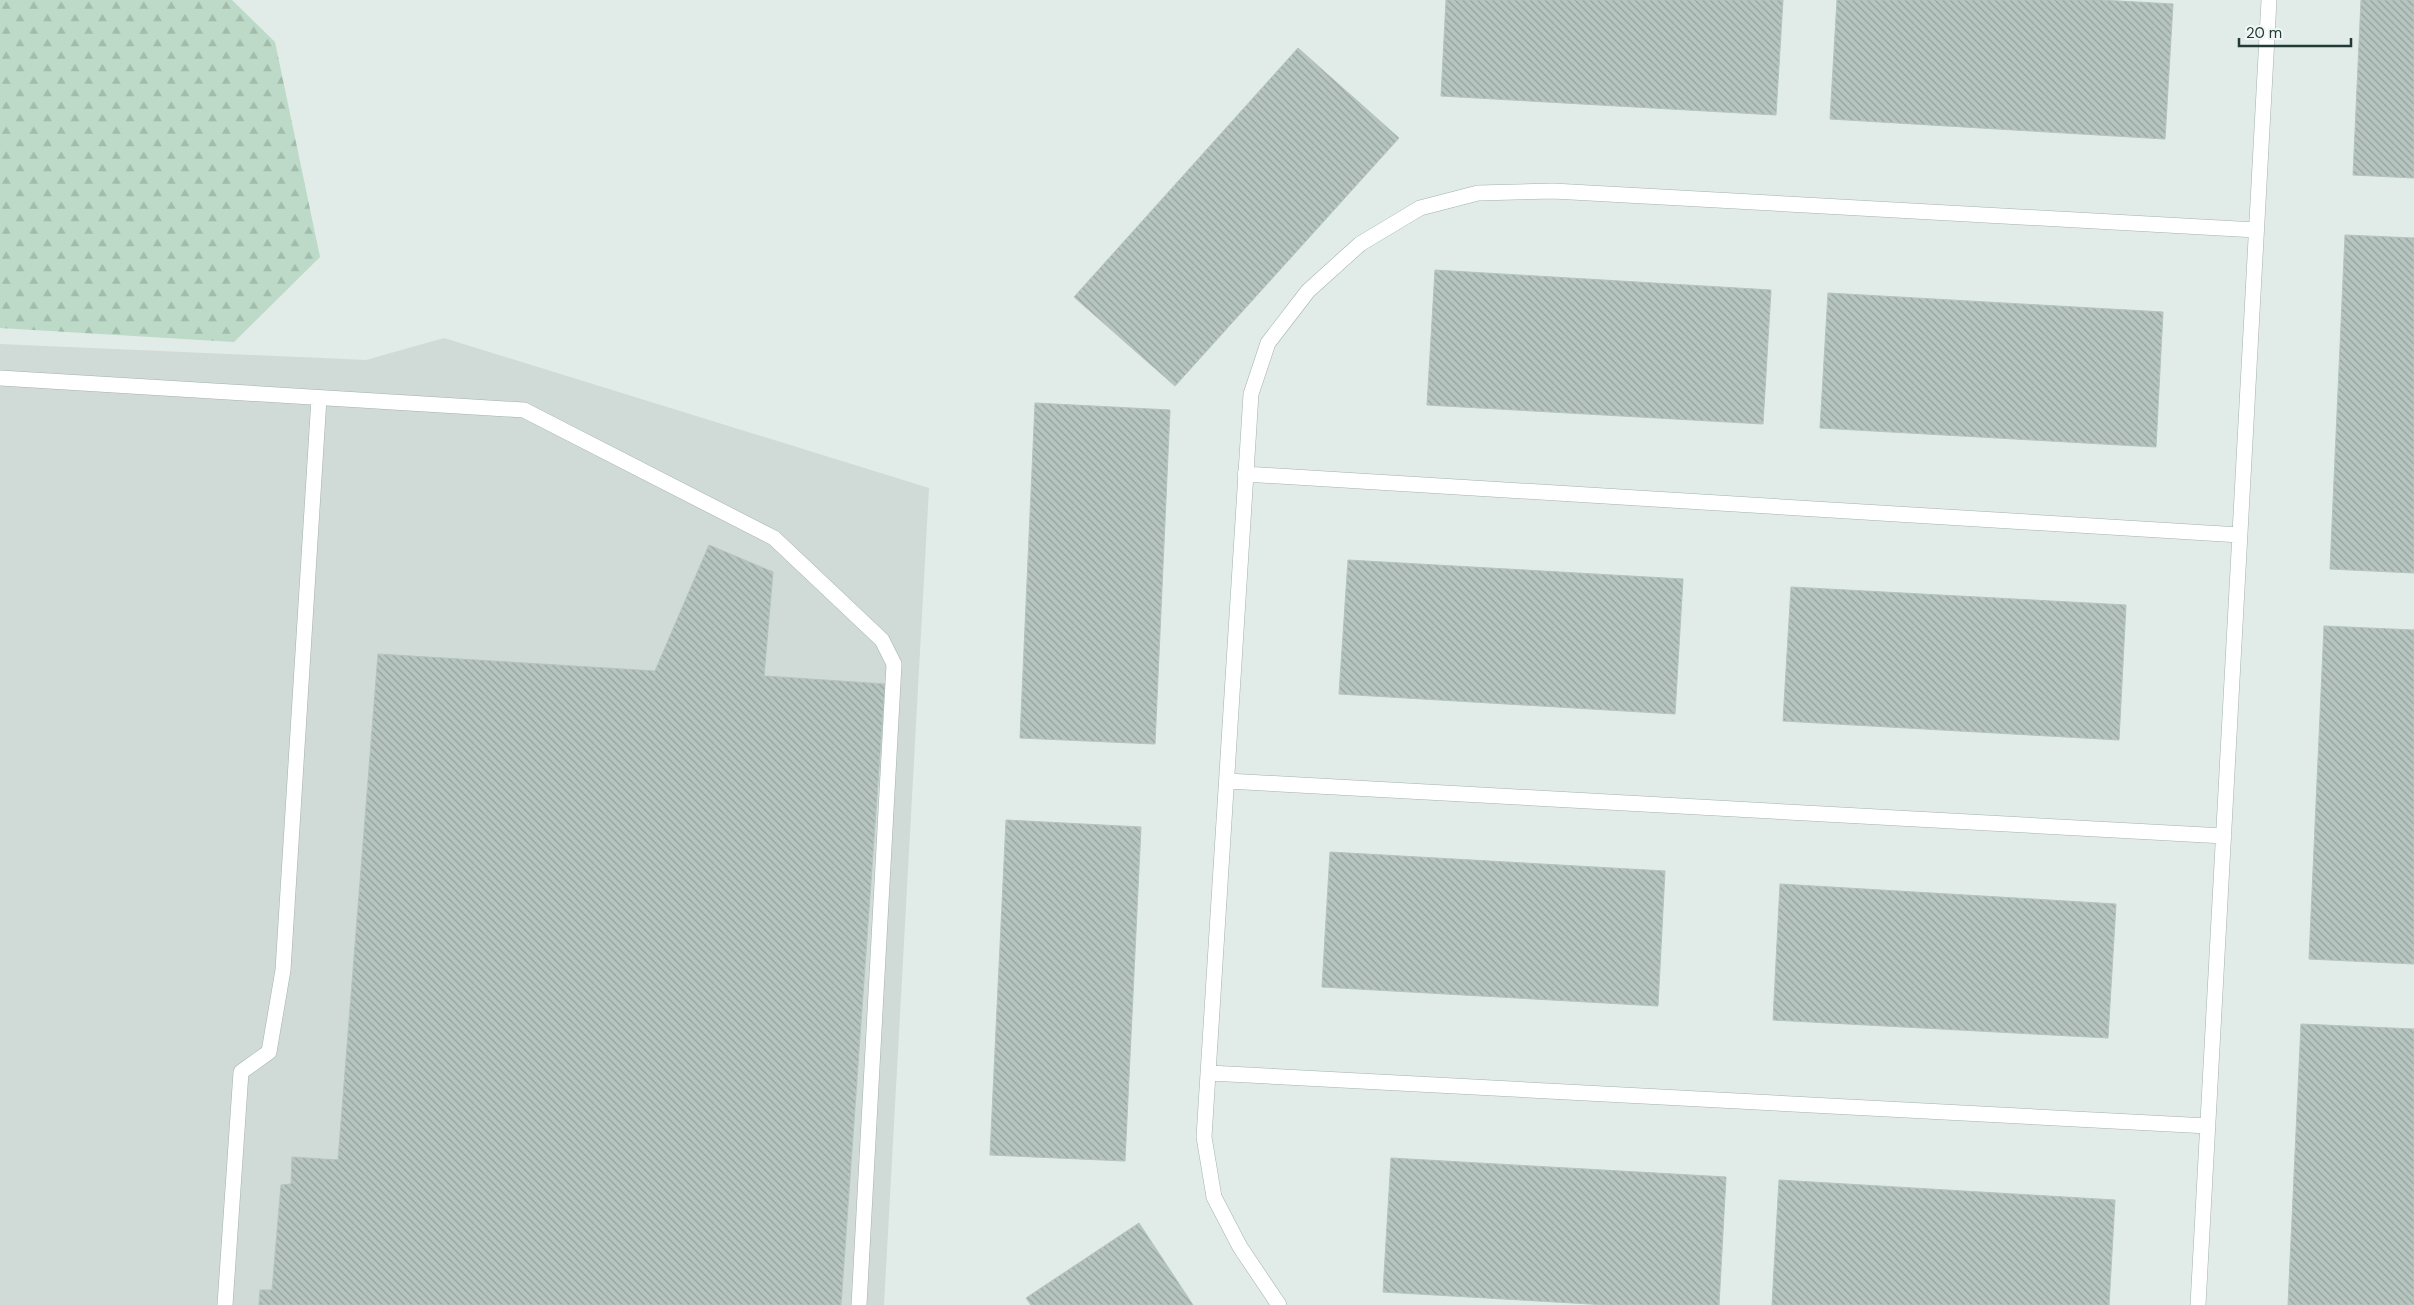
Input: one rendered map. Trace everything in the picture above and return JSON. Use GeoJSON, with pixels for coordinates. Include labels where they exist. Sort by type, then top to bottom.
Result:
{"type":"FeatureCollection","features":[{"type":"Feature","properties":{"kind":"lane"},"geometry":{"type":"LineString","coordinates":[[2198,1305],[2269,0]]}},
{"type":"Feature","properties":{"kind":"lane"},"geometry":{"type":"LineString","coordinates":[[1279,1305],[1240,1247],[1214,1197],[1204,1137],[1251,394],[1268,343],[1308,291],[1360,244],[1420,208],[1478,194],[1553,190],[2256,230]]}},
{"type":"Feature","properties":{"kind":"lane"},"geometry":{"type":"LineString","coordinates":[[0,378],[524,410],[774,538],[882,640],[894,664],[859,1305]]}},
{"type":"Feature","properties":{"kind":"lane"},"geometry":{"type":"LineString","coordinates":[[225,1305],[241,1072],[268,1052],[282,970],[319,398]]}},
{"type":"Feature","properties":{"kind":"lane"},"geometry":{"type":"LineString","coordinates":[[1245,474],[2240,535]]}},
{"type":"Feature","properties":{"kind":"lane"},"geometry":{"type":"LineString","coordinates":[[1226,782],[2224,836]]}},
{"type":"Feature","properties":{"kind":"lane"},"geometry":{"type":"LineString","coordinates":[[1209,1073],[2208,1126]]}},
{"type":"Feature","properties":{"kind":"shaded area"},"geometry":{"type":"Polygon","coordinates":[[[444,338],[929,488],[884,1305],[0,1305],[0,344],[366,360],[444,338]]]}},
{"type":"Feature","properties":{"kind":"green space"},"geometry":{"type":"Polygon","coordinates":[[[0,0],[232,0],[275,42],[320,257],[234,342],[0,328],[0,0]]]}},
{"type":"Feature","properties":{"kind":"building"},"geometry":{"type":"Polygon","coordinates":[[[1446,0],[1783,0],[1776,115],[1441,96],[1446,0]]]}},
{"type":"Feature","properties":{"kind":"building"},"geometry":{"type":"Polygon","coordinates":[[[1837,0],[2100,0],[2173,4],[2165,139],[1830,119],[1837,0]]]}},
{"type":"Feature","properties":{"kind":"building"},"geometry":{"type":"Polygon","coordinates":[[[2361,0],[2414,0],[2414,178],[2353,175],[2361,0]]]}},
{"type":"Feature","properties":{"kind":"building"},"geometry":{"type":"Polygon","coordinates":[[[1298,48],[1399,138],[1175,386],[1074,297],[1298,48]]]}},
{"type":"Feature","properties":{"kind":"building"},"geometry":{"type":"Polygon","coordinates":[[[2345,235],[2414,238],[2414,573],[2330,569],[2345,235]]]}},
{"type":"Feature","properties":{"kind":"building"},"geometry":{"type":"Polygon","coordinates":[[[1435,270],[1771,290],[1763,424],[1427,405],[1435,270]]]}},
{"type":"Feature","properties":{"kind":"building"},"geometry":{"type":"Polygon","coordinates":[[[1828,293],[2163,312],[2156,447],[1820,428],[1828,293]]]}},
{"type":"Feature","properties":{"kind":"building"},"geometry":{"type":"Polygon","coordinates":[[[1035,403],[1170,410],[1155,744],[1020,738],[1035,403]]]}},
{"type":"Feature","properties":{"kind":"building"},"geometry":{"type":"Polygon","coordinates":[[[709,545],[773,572],[764,676],[885,684],[841,1305],[259,1305],[260,1290],[272,1290],[281,1185],[291,1184],[292,1157],[338,1160],[378,654],[655,671],[709,545]]]}},
{"type":"Feature","properties":{"kind":"building"},"geometry":{"type":"Polygon","coordinates":[[[1348,560],[1683,579],[1675,714],[1339,694],[1348,560]]]}},
{"type":"Feature","properties":{"kind":"building"},"geometry":{"type":"Polygon","coordinates":[[[1791,587],[2126,605],[2119,740],[1783,721],[1791,587]]]}},
{"type":"Feature","properties":{"kind":"building"},"geometry":{"type":"Polygon","coordinates":[[[2324,626],[2414,630],[2414,964],[2309,959],[2324,626]]]}},
{"type":"Feature","properties":{"kind":"building"},"geometry":{"type":"Polygon","coordinates":[[[1006,820],[1141,827],[1125,1161],[990,1155],[1006,820]]]}},
{"type":"Feature","properties":{"kind":"building"},"geometry":{"type":"Polygon","coordinates":[[[1330,852],[1665,871],[1658,1006],[1322,987],[1330,852]]]}},
{"type":"Feature","properties":{"kind":"building"},"geometry":{"type":"Polygon","coordinates":[[[1780,884],[2116,904],[2108,1038],[1773,1020],[1780,884]]]}},
{"type":"Feature","properties":{"kind":"building"},"geometry":{"type":"Polygon","coordinates":[[[2301,1024],[2414,1029],[2414,1305],[2288,1305],[2301,1024]]]}},
{"type":"Feature","properties":{"kind":"building"},"geometry":{"type":"Polygon","coordinates":[[[1391,1158],[1726,1177],[1719,1305],[1607,1305],[1383,1292],[1391,1158]]]}},
{"type":"Feature","properties":{"kind":"building"},"geometry":{"type":"Polygon","coordinates":[[[1779,1180],[2115,1200],[2109,1305],[1772,1305],[1779,1180]]]}},
{"type":"Feature","properties":{"kind":"building"},"geometry":{"type":"Polygon","coordinates":[[[1139,1223],[1193,1305],[1031,1305],[1026,1298],[1139,1223]]]}}]}
